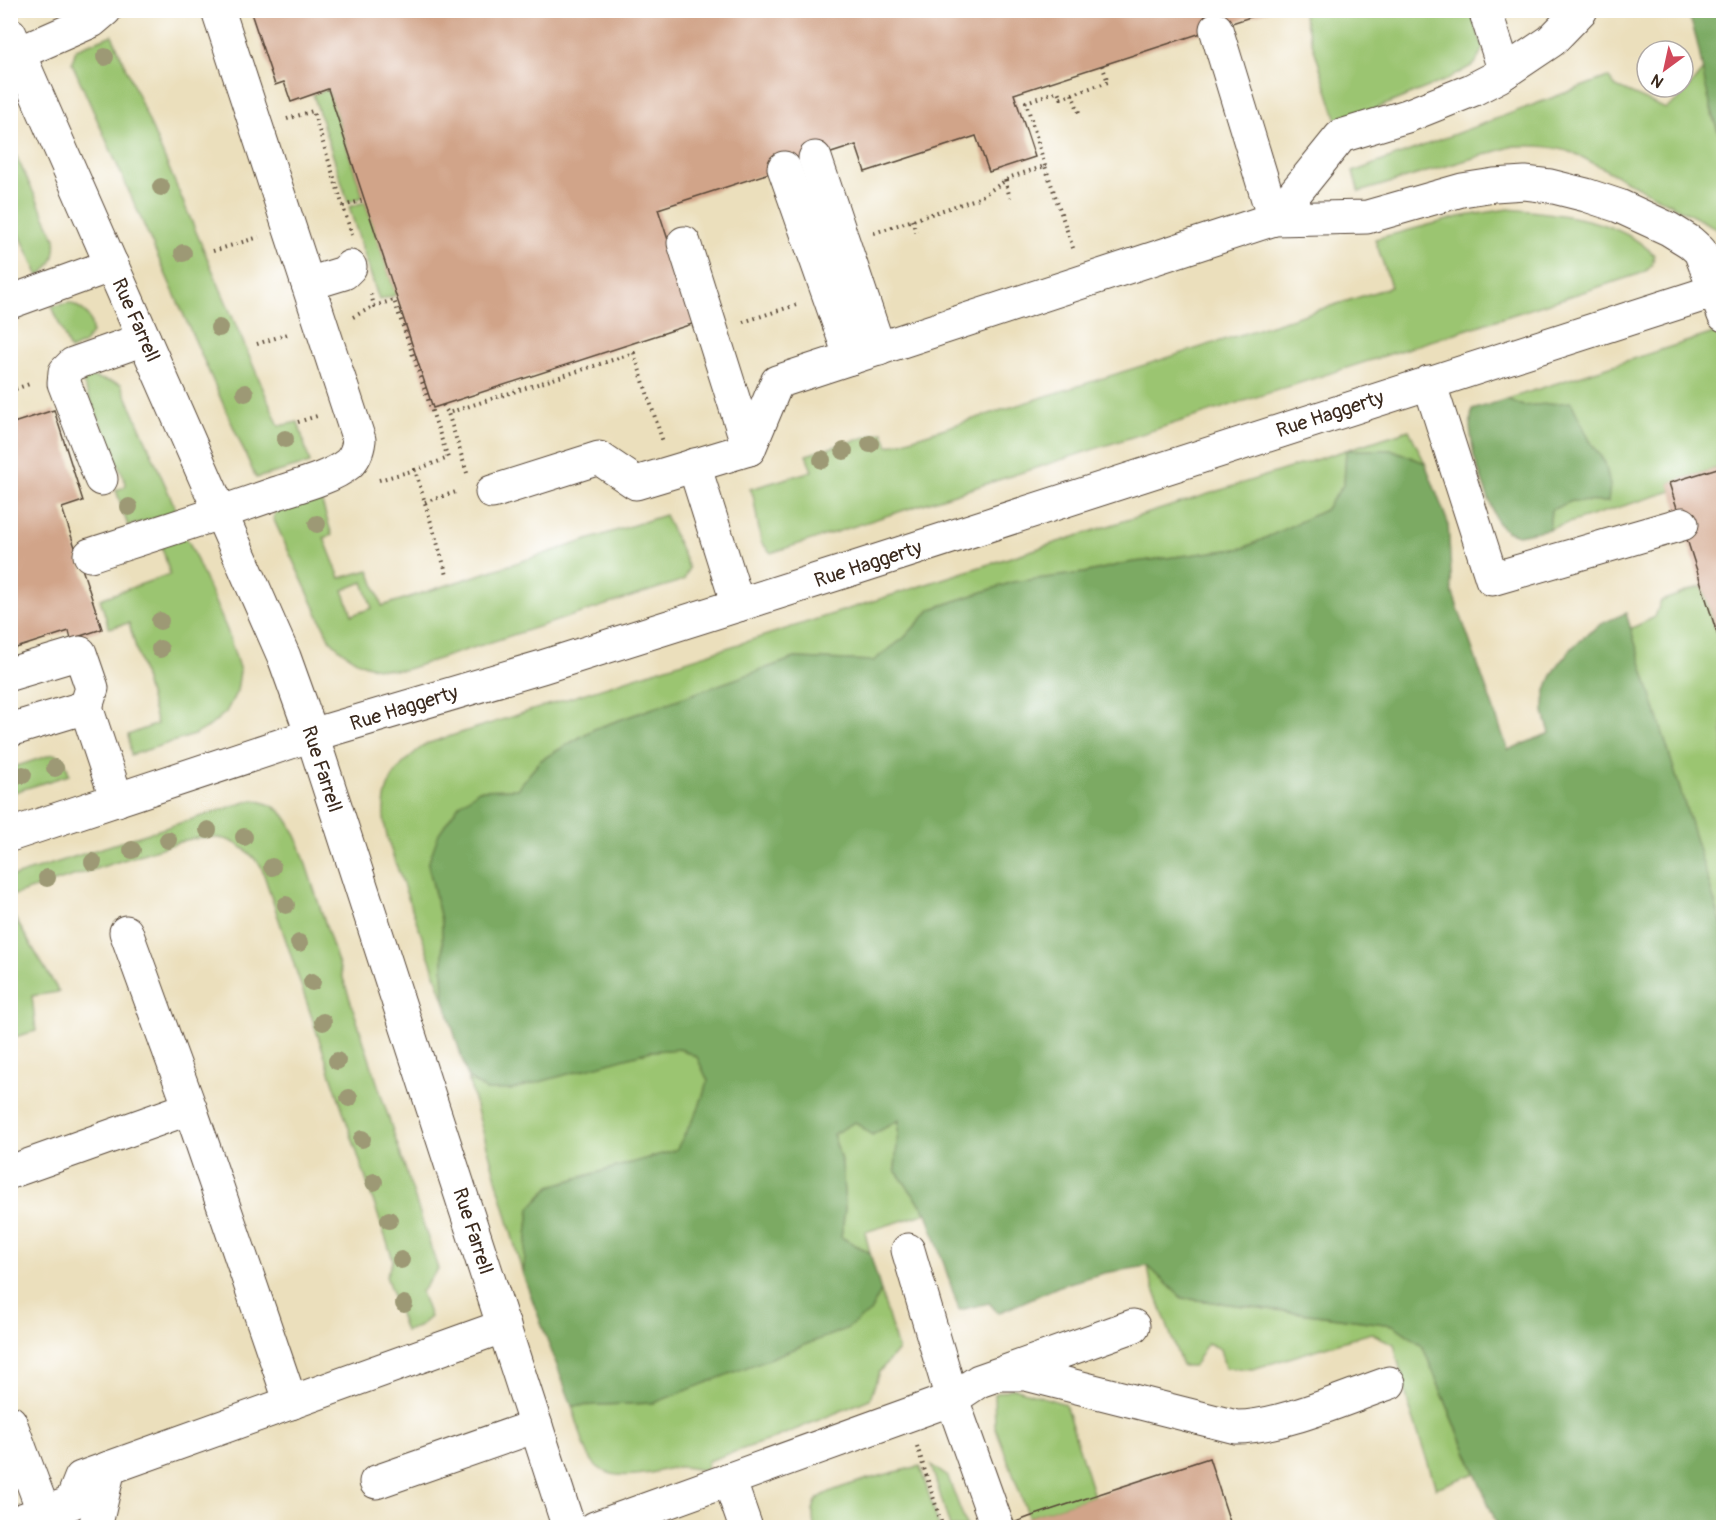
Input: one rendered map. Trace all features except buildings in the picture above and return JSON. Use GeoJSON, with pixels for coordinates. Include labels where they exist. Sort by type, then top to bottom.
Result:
{"type":"FeatureCollection","features":[{"type":"Feature","properties":{"kind":"street"},"geometry":{"type":"LineString","coordinates":[[15,44],[92,21],[105,10]]}},
{"type":"Feature","properties":{"kind":"street"},"geometry":{"type":"LineString","coordinates":[[90,555],[221,513],[340,469],[355,456],[358,448],[359,440],[218,10]]}},
{"type":"Feature","properties":{"kind":"street"},"geometry":{"type":"LineString","coordinates":[[1485,10],[1505,72]]}},
{"type":"Feature","properties":{"kind":"street"},"geometry":{"type":"LineString","coordinates":[[1274,219],[1341,136],[1418,111],[1472,90],[1505,72],[1551,41],[1581,10]]}},
{"type":"Feature","properties":{"kind":"street"},"geometry":{"type":"LineString","coordinates":[[1216,28],[1274,219]]}},
{"type":"Feature","properties":{"kind":"street","name":"Rue Farrell"},"geometry":{"type":"LineString","coordinates":[[15,44],[284,657],[312,735],[569,1527]]}},
{"type":"Feature","properties":{"kind":"street"},"geometry":{"type":"LineString","coordinates":[[815,158],[865,353]]}},
{"type":"Feature","properties":{"kind":"street"},"geometry":{"type":"LineString","coordinates":[[784,168],[865,353]]}},
{"type":"Feature","properties":{"kind":"street"},"geometry":{"type":"LineString","coordinates":[[749,449],[777,382],[1274,219],[1367,217],[1421,200],[1473,188],[1525,183],[1550,186],[1619,206],[1669,230],[1690,242],[1700,251],[1721,298]]}},
{"type":"Feature","properties":{"kind":"street"},"geometry":{"type":"LineString","coordinates":[[684,243],[749,449]]}},
{"type":"Feature","properties":{"kind":"street"},"geometry":{"type":"LineString","coordinates":[[308,284],[344,273],[357,263]]}},
{"type":"Feature","properties":{"kind":"street"},"geometry":{"type":"LineString","coordinates":[[10,302],[112,265]]}},
{"type":"Feature","properties":{"kind":"street","name":"Rue Haggerty"},"geometry":{"type":"LineString","coordinates":[[10,835],[312,735],[542,667],[1429,382],[1721,298]]}},
{"type":"Feature","properties":{"kind":"street"},"geometry":{"type":"LineString","coordinates":[[101,479],[64,383],[65,372],[73,364],[144,339]]}},
{"type":"Feature","properties":{"kind":"street"},"geometry":{"type":"LineString","coordinates":[[1429,382],[1492,579],[1682,524]]}},
{"type":"Feature","properties":{"kind":"street"},"geometry":{"type":"LineString","coordinates":[[474,486],[599,458],[636,483],[749,449]]}},
{"type":"Feature","properties":{"kind":"street"},"geometry":{"type":"LineString","coordinates":[[694,465],[738,605]]}},
{"type":"Feature","properties":{"kind":"street"},"geometry":{"type":"LineString","coordinates":[[10,674],[80,654],[92,688],[86,707],[117,800]]}},
{"type":"Feature","properties":{"kind":"street"},"geometry":{"type":"LineString","coordinates":[[10,730],[86,707]]}},
{"type":"Feature","properties":{"kind":"street"},"geometry":{"type":"LineString","coordinates":[[126,932],[190,1108],[291,1403]]}},
{"type":"Feature","properties":{"kind":"street"},"geometry":{"type":"LineString","coordinates":[[10,1172],[190,1108]]}},
{"type":"Feature","properties":{"kind":"street"},"geometry":{"type":"LineString","coordinates":[[908,1250],[952,1399],[998,1527]]}},
{"type":"Feature","properties":{"kind":"street"},"geometry":{"type":"LineString","coordinates":[[10,1524],[60,1514],[81,1478],[504,1326]]}},
{"type":"Feature","properties":{"kind":"street"},"geometry":{"type":"LineString","coordinates":[[595,1527],[952,1399],[979,1381],[1133,1326]]}},
{"type":"Feature","properties":{"kind":"street"},"geometry":{"type":"LineString","coordinates":[[999,1374],[1026,1374],[1236,1427],[1253,1427],[1283,1420],[1389,1383]]}},
{"type":"Feature","properties":{"kind":"street"},"geometry":{"type":"LineString","coordinates":[[10,1422],[60,1514]]}},
{"type":"Feature","properties":{"kind":"street"},"geometry":{"type":"LineString","coordinates":[[376,1482],[536,1426]]}},
{"type":"Feature","properties":{"kind":"street"},"geometry":{"type":"LineString","coordinates":[[94,1527],[108,1468]]}},
{"type":"Feature","properties":{"kind":"street"},"geometry":{"type":"LineString","coordinates":[[729,1479],[746,1527]]}},
{"type":"Feature","properties":{"kind":"path"},"geometry":{"type":"LineString","coordinates":[[1085,281],[1045,166],[1026,102],[1058,91],[1061,98],[1108,82],[1102,65]]}},
{"type":"Feature","properties":{"kind":"path"},"geometry":{"type":"LineString","coordinates":[[1072,94],[1080,115]]}},
{"type":"Feature","properties":{"kind":"path"},"geometry":{"type":"LineString","coordinates":[[282,121],[313,111],[343,206],[357,263],[374,306],[394,300],[448,458],[373,482]]}},
{"type":"Feature","properties":{"kind":"path"},"geometry":{"type":"LineString","coordinates":[[873,233],[979,198],[1011,177],[1045,166]]}},
{"type":"Feature","properties":{"kind":"path"},"geometry":{"type":"LineString","coordinates":[[1005,180],[1010,198]]}},
{"type":"Feature","properties":{"kind":"path"},"geometry":{"type":"LineString","coordinates":[[343,206],[364,200]]}},
{"type":"Feature","properties":{"kind":"path"},"geometry":{"type":"LineString","coordinates":[[912,220],[916,232]]}},
{"type":"Feature","properties":{"kind":"path"},"geometry":{"type":"LineString","coordinates":[[213,251],[263,236]]}},
{"type":"Feature","properties":{"kind":"path"},"geometry":{"type":"LineString","coordinates":[[711,333],[808,301]]}},
{"type":"Feature","properties":{"kind":"path"},"geometry":{"type":"LineString","coordinates":[[257,344],[295,332]]}},
{"type":"Feature","properties":{"kind":"path"},"geometry":{"type":"LineString","coordinates":[[448,413],[634,353],[660,433]]}},
{"type":"Feature","properties":{"kind":"path"},"geometry":{"type":"LineString","coordinates":[[425,502],[474,486],[448,413],[443,405]]}},
{"type":"Feature","properties":{"kind":"path"},"geometry":{"type":"LineString","coordinates":[[416,470],[447,575]]}},
{"type":"Feature","properties":{"kind":"path"},"geometry":{"type":"LineString","coordinates":[[924,1465],[943,1527]]}},
{"type":"Feature","properties":{"kind":"green space"},"geometry":{"type":"Polygon","coordinates":[[[1302,11],[1471,11],[1483,48],[1475,64],[1448,79],[1338,124],[1302,11]]]}},
{"type":"Feature","properties":{"kind":"green space"},"geometry":{"type":"Polygon","coordinates":[[[1687,11],[1723,11],[1723,144],[1711,109],[1696,39],[1687,11]]]}},
{"type":"Feature","properties":{"kind":"green space"},"geometry":{"type":"Polygon","coordinates":[[[112,35],[279,426],[298,422],[310,463],[256,478],[72,63],[76,49],[112,35]]]}},
{"type":"Feature","properties":{"kind":"green space"},"geometry":{"type":"Polygon","coordinates":[[[1703,70],[1713,118],[1723,144],[1723,232],[1576,154],[1545,147],[1514,146],[1359,192],[1353,172],[1608,77],[1616,87],[1635,95],[1635,99],[1643,99],[1666,109],[1678,99],[1695,99],[1695,80],[1703,70]]]}},
{"type":"Feature","properties":{"kind":"green space"},"geometry":{"type":"Polygon","coordinates":[[[328,89],[363,197],[348,202],[313,94],[328,89]]]}},
{"type":"Feature","properties":{"kind":"green space"},"geometry":{"type":"Polygon","coordinates":[[[10,143],[55,238],[53,260],[39,276],[11,216],[10,143]]]}},
{"type":"Feature","properties":{"kind":"green space"},"geometry":{"type":"Polygon","coordinates":[[[365,202],[396,295],[379,300],[349,207],[365,202]]]}},
{"type":"Feature","properties":{"kind":"green space"},"geometry":{"type":"Polygon","coordinates":[[[1508,209],[1566,216],[1605,225],[1640,243],[1654,255],[1653,262],[1648,269],[1639,274],[771,553],[761,542],[750,489],[812,471],[806,455],[883,432],[888,446],[1391,287],[1375,239],[1459,217],[1508,209]]]}},
{"type":"Feature","properties":{"kind":"green space"},"geometry":{"type":"Polygon","coordinates":[[[70,303],[87,314],[91,322],[92,333],[83,344],[70,350],[52,306],[70,303]]]}},
{"type":"Feature","properties":{"kind":"green space"},"geometry":{"type":"Polygon","coordinates":[[[1717,332],[1724,352],[1723,466],[1670,483],[1672,491],[1549,529],[1551,510],[1572,501],[1608,502],[1605,463],[1590,441],[1571,403],[1523,406],[1507,399],[1717,332]]]}},
{"type":"Feature","properties":{"kind":"green space"},"geometry":{"type":"Polygon","coordinates":[[[91,377],[121,384],[177,512],[128,526],[116,490],[125,487],[126,483],[81,378],[91,377]]]}},
{"type":"Feature","properties":{"kind":"green space"},"geometry":{"type":"Polygon","coordinates":[[[1507,399],[1523,406],[1571,402],[1590,441],[1605,463],[1610,485],[1608,502],[1572,501],[1551,510],[1549,529],[1518,535],[1506,531],[1497,522],[1474,457],[1470,427],[1472,410],[1507,399]]]}},
{"type":"Feature","properties":{"kind":"green space"},"geometry":{"type":"Polygon","coordinates":[[[1409,430],[1425,463],[1393,450],[1346,450],[1409,430]]]}},
{"type":"Feature","properties":{"kind":"green space"},"geometry":{"type":"Polygon","coordinates":[[[1346,450],[1344,484],[1325,510],[1244,548],[1127,563],[1084,573],[1013,582],[931,609],[904,638],[873,661],[795,658],[594,729],[541,760],[517,789],[479,790],[428,864],[442,924],[444,1000],[390,848],[384,817],[385,797],[392,779],[403,763],[426,744],[1346,450]]]}},
{"type":"Feature","properties":{"kind":"green space"},"geometry":{"type":"Polygon","coordinates":[[[1346,450],[1393,450],[1425,463],[1448,523],[1452,591],[1508,750],[1550,733],[1544,706],[1545,694],[1555,670],[1580,640],[1603,623],[1626,613],[1723,929],[1723,1527],[1498,1527],[1422,1345],[1393,1325],[1182,1298],[1148,1266],[1104,1273],[1062,1285],[998,1313],[989,1303],[959,1310],[927,1213],[895,1170],[899,1120],[872,1135],[855,1122],[833,1134],[842,1164],[845,1209],[841,1237],[870,1253],[881,1291],[870,1312],[846,1329],[654,1403],[572,1406],[523,1275],[530,1208],[551,1186],[676,1150],[698,1110],[708,1081],[697,1057],[681,1049],[651,1051],[511,1090],[486,1090],[468,1078],[444,1000],[442,924],[428,864],[439,833],[459,805],[479,790],[517,789],[541,760],[594,729],[795,658],[873,661],[904,638],[931,609],[1013,582],[1084,573],[1127,563],[1244,548],[1325,510],[1344,484],[1346,450]]]}},
{"type":"Feature","properties":{"kind":"green space"},"geometry":{"type":"Polygon","coordinates":[[[318,490],[332,535],[324,538],[340,578],[369,570],[382,606],[665,515],[689,568],[684,580],[404,670],[381,669],[355,660],[330,640],[273,518],[280,505],[318,490]],[[363,582],[343,590],[352,615],[372,608],[363,582]]]}},
{"type":"Feature","properties":{"kind":"green space"},"geometry":{"type":"Polygon","coordinates":[[[183,536],[189,542],[227,630],[240,671],[237,691],[226,712],[210,726],[194,735],[131,755],[128,735],[157,724],[129,623],[109,628],[100,599],[170,574],[161,544],[183,536]]]}},
{"type":"Feature","properties":{"kind":"green space"},"geometry":{"type":"Polygon","coordinates":[[[1702,586],[1723,653],[1723,929],[1630,629],[1655,617],[1661,601],[1702,586]]]}},
{"type":"Feature","properties":{"kind":"green space"},"geometry":{"type":"Polygon","coordinates":[[[53,754],[64,762],[69,775],[11,793],[11,768],[53,754]]]}},
{"type":"Feature","properties":{"kind":"green space"},"geometry":{"type":"Polygon","coordinates":[[[252,800],[269,804],[281,812],[298,840],[438,1269],[421,1292],[430,1317],[418,1327],[405,1331],[386,1276],[393,1260],[261,866],[253,857],[228,840],[198,838],[11,896],[11,877],[252,800]]]}},
{"type":"Feature","properties":{"kind":"green space"},"geometry":{"type":"Polygon","coordinates":[[[10,910],[59,992],[32,996],[36,1031],[11,1038],[10,910]]]}},
{"type":"Feature","properties":{"kind":"green space"},"geometry":{"type":"Polygon","coordinates":[[[682,1049],[697,1057],[708,1081],[698,1110],[677,1150],[550,1186],[530,1208],[523,1275],[468,1078],[486,1090],[651,1051],[682,1049]]]}},
{"type":"Feature","properties":{"kind":"green space"},"geometry":{"type":"Polygon","coordinates":[[[899,1119],[895,1170],[927,1213],[865,1232],[870,1253],[841,1237],[845,1209],[842,1164],[833,1133],[856,1121],[899,1119]]]}},
{"type":"Feature","properties":{"kind":"green space"},"geometry":{"type":"Polygon","coordinates":[[[1148,1266],[1182,1298],[1393,1325],[1422,1345],[1475,1473],[1436,1488],[1409,1406],[1394,1344],[1371,1333],[1253,1369],[1225,1368],[1220,1349],[1207,1343],[1194,1366],[1182,1366],[1150,1278],[1148,1266]]]}},
{"type":"Feature","properties":{"kind":"green space"},"geometry":{"type":"Polygon","coordinates":[[[881,1291],[898,1350],[879,1372],[870,1399],[775,1438],[708,1461],[706,1470],[678,1467],[651,1473],[614,1474],[602,1470],[587,1453],[572,1406],[654,1403],[870,1312],[881,1291]]]}},
{"type":"Feature","properties":{"kind":"green space"},"geometry":{"type":"Polygon","coordinates":[[[1014,1388],[1065,1404],[1094,1496],[1029,1517],[995,1426],[994,1394],[1014,1388]]]}},
{"type":"Feature","properties":{"kind":"green space"},"geometry":{"type":"Polygon","coordinates":[[[931,1465],[948,1477],[967,1527],[950,1527],[931,1465]]]}},
{"type":"Feature","properties":{"kind":"green space"},"geometry":{"type":"Polygon","coordinates":[[[920,1466],[939,1527],[814,1527],[814,1507],[823,1495],[865,1480],[920,1466]]]}}]}
